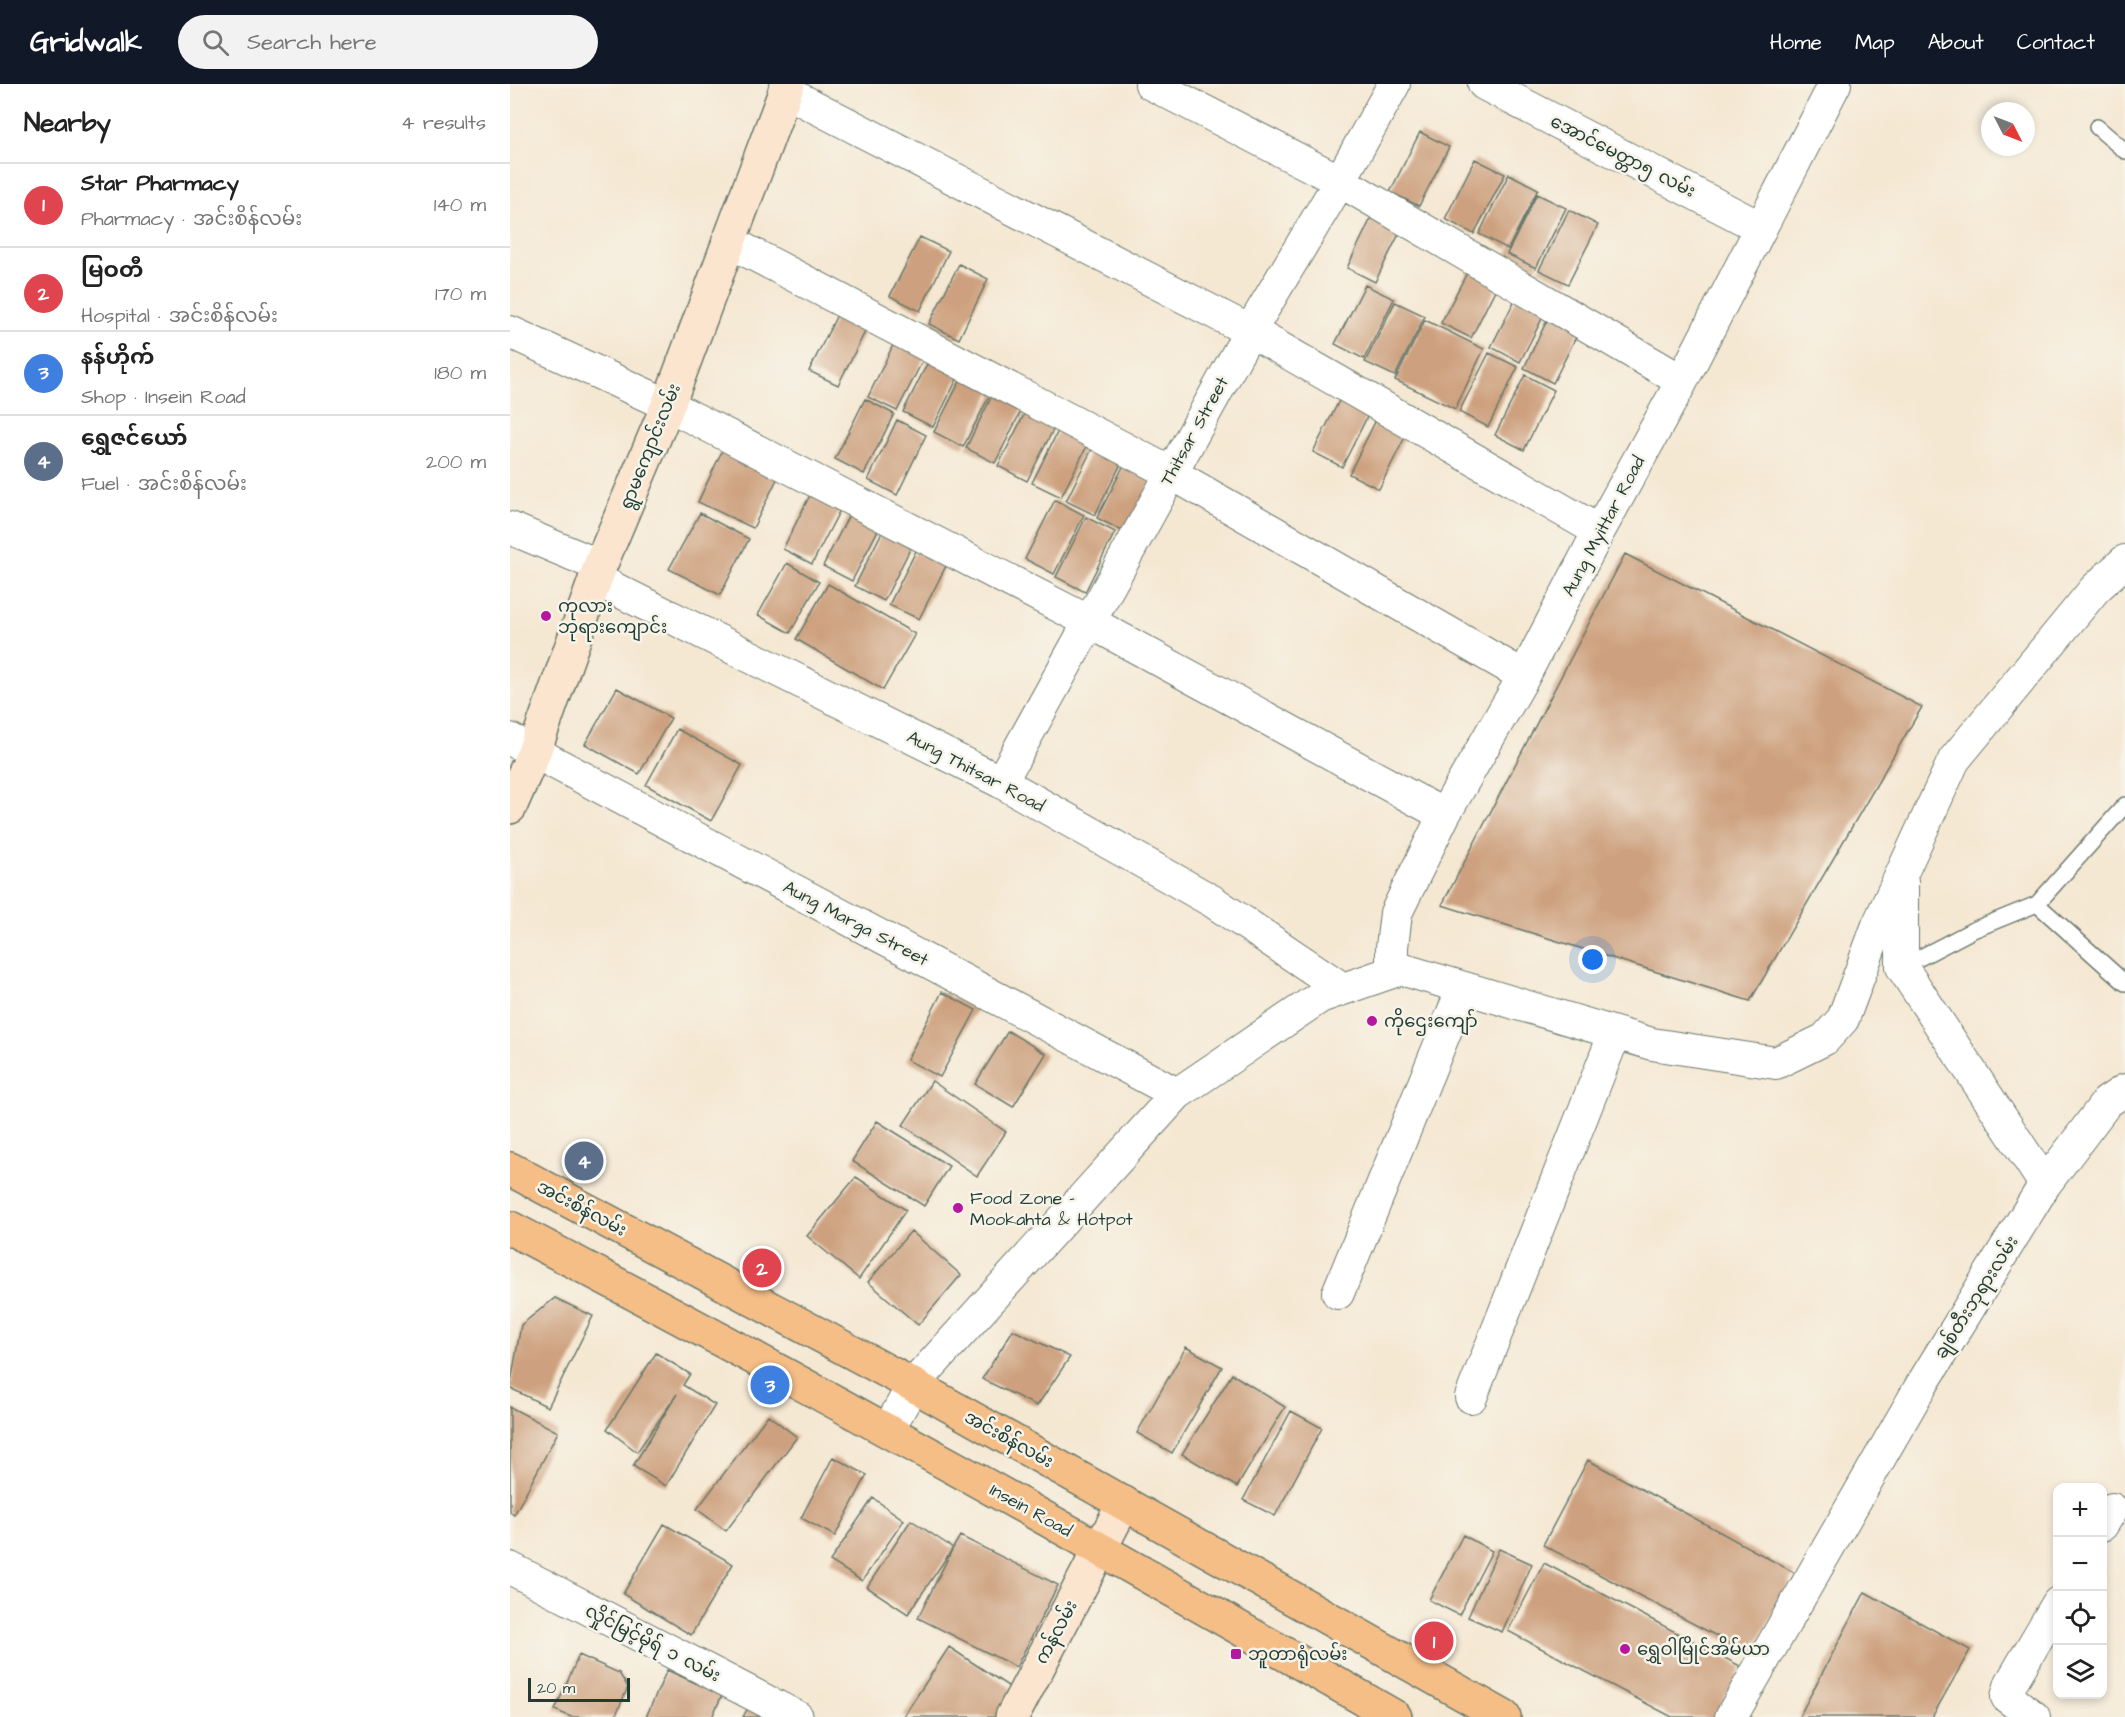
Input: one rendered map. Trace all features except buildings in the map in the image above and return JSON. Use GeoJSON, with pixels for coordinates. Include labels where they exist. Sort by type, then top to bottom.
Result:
{"type":"FeatureCollection","features":[{"type":"Feature","properties":{"kind":"main road","name":"ရွာမကျောင်းလမ်း"},"geometry":{"type":"LineString","coordinates":[[510,807],[522,745],[668,405],[786,88]]}},
{"type":"Feature","properties":{"kind":"main road","name":"အင်းစိန်လမ်း"},"geometry":{"type":"LineString","coordinates":[[510,1169],[913,1385],[1504,1717]]}},
{"type":"Feature","properties":{"kind":"main road","name":"Insein Road"},"geometry":{"type":"LineString","coordinates":[[510,1228],[888,1430],[1101,1548],[1395,1717]]}},
{"type":"Feature","properties":{"kind":"main road","name":"ကန်လမ်း"},"geometry":{"type":"LineString","coordinates":[[1012,1717],[1124,1503]]}},
{"type":"Feature","properties":{"kind":"street"},"geometry":{"type":"LineString","coordinates":[[1150,84],[1340,182],[1682,381]]}},
{"type":"Feature","properties":{"kind":"street","name":"Thitsar Street"},"geometry":{"type":"LineString","coordinates":[[1001,782],[1250,331],[1340,182],[1394,84]]}},
{"type":"Feature","properties":{"kind":"street","name":"အောင်မေတ္တာ၅ လမ်း"},"geometry":{"type":"LineString","coordinates":[[1484,84],[1761,228]]}},
{"type":"Feature","properties":{"kind":"street","name":"Aung Myittar Road"},"geometry":{"type":"LineString","coordinates":[[1392,972],[1396,912],[1444,815],[1524,676],[1599,531],[1682,381],[1834,84]]}},
{"type":"Feature","properties":{"kind":"street"},"geometry":{"type":"LineString","coordinates":[[786,88],[1250,331],[1599,531]]}},
{"type":"Feature","properties":{"kind":"street"},"geometry":{"type":"LineString","coordinates":[[728,241],[1171,473],[1524,676]]}},
{"type":"Feature","properties":{"kind":"street"},"geometry":{"type":"LineString","coordinates":[[510,332],[668,405],[1088,621],[1444,815]]}},
{"type":"Feature","properties":{"kind":"street","name":"Aung Thitsar Road"},"geometry":{"type":"LineString","coordinates":[[510,528],[1001,782],[1212,901],[1343,989]]}},
{"type":"Feature","properties":{"kind":"street"},"geometry":{"type":"LineString","coordinates":[[888,1430],[913,1385],[1177,1094],[1320,997],[1401,969],[1652,1044],[1776,1063],[1825,1039],[1843,1019],[1878,925],[1954,760],[2095,589],[2125,561]]}},
{"type":"Feature","properties":{"kind":"street","name":"Aung Marga Street"},"geometry":{"type":"LineString","coordinates":[[522,745],[1177,1094]]}},
{"type":"Feature","properties":{"kind":"street"},"geometry":{"type":"LineString","coordinates":[[1902,874],[1902,967],[2045,1184]]}},
{"type":"Feature","properties":{"kind":"street"},"geometry":{"type":"LineString","coordinates":[[1338,1293],[1463,988]]}},
{"type":"Feature","properties":{"kind":"street"},"geometry":{"type":"LineString","coordinates":[[1471,1397],[1616,1034]]}},
{"type":"Feature","properties":{"kind":"street","name":"ချစ်တီးဘုရားလမ်း"},"geometry":{"type":"LineString","coordinates":[[1731,1717],[1921,1386],[2045,1184],[2107,1102],[2125,1090]]}},
{"type":"Feature","properties":{"kind":"street","name":"လှိုင်မြင့်မိုရ် ၁ လမ်း"},"geometry":{"type":"LineString","coordinates":[[510,1568],[797,1717]]}},
{"type":"Feature","properties":{"kind":"street"},"geometry":{"type":"LineString","coordinates":[[2034,1717],[2007,1697],[2011,1683],[2053,1612]]}},
{"type":"Feature","properties":{"kind":"lane"},"geometry":{"type":"LineString","coordinates":[[2097,127],[2125,151]]}},
{"type":"Feature","properties":{"kind":"lane"},"geometry":{"type":"LineString","coordinates":[[1902,967],[1973,930],[2037,904],[2125,805]]}},
{"type":"Feature","properties":{"kind":"lane"},"geometry":{"type":"LineString","coordinates":[[2037,904],[2125,983]]}},
{"type":"Feature","properties":{"kind":"place","name":"ကုလား ဘုရားကျောင်း"},"geometry":{"type":"Point","coordinates":[546,616]}},
{"type":"Feature","properties":{"kind":"place","name":"ကိုဌေးကျော်"},"geometry":{"type":"Point","coordinates":[1372,1021]}},
{"type":"Feature","properties":{"kind":"place","name":"ရွှေဇင်ယော်"},"geometry":{"type":"Point","coordinates":[584,1161]}},
{"type":"Feature","properties":{"kind":"place","name":"Food Zone - Mookahta & Hotpot"},"geometry":{"type":"Point","coordinates":[958,1208]}},
{"type":"Feature","properties":{"kind":"place","name":"မြဝတီ"},"geometry":{"type":"Point","coordinates":[762,1268]}},
{"type":"Feature","properties":{"kind":"place","name":"နန်ဟိုက်"},"geometry":{"type":"Point","coordinates":[770,1385]}},
{"type":"Feature","properties":{"kind":"place","name":"Star Pharmacy"},"geometry":{"type":"Point","coordinates":[1434,1641]}},
{"type":"Feature","properties":{"kind":"place","name":"ရွှေဝါမြိုင်အိမ်ယာ"},"geometry":{"type":"Point","coordinates":[1625,1649]}},
{"type":"Feature","properties":{"kind":"place","name":"ဘူတာရုံလမ်း"},"geometry":{"type":"Point","coordinates":[1236,1654]}}]}
